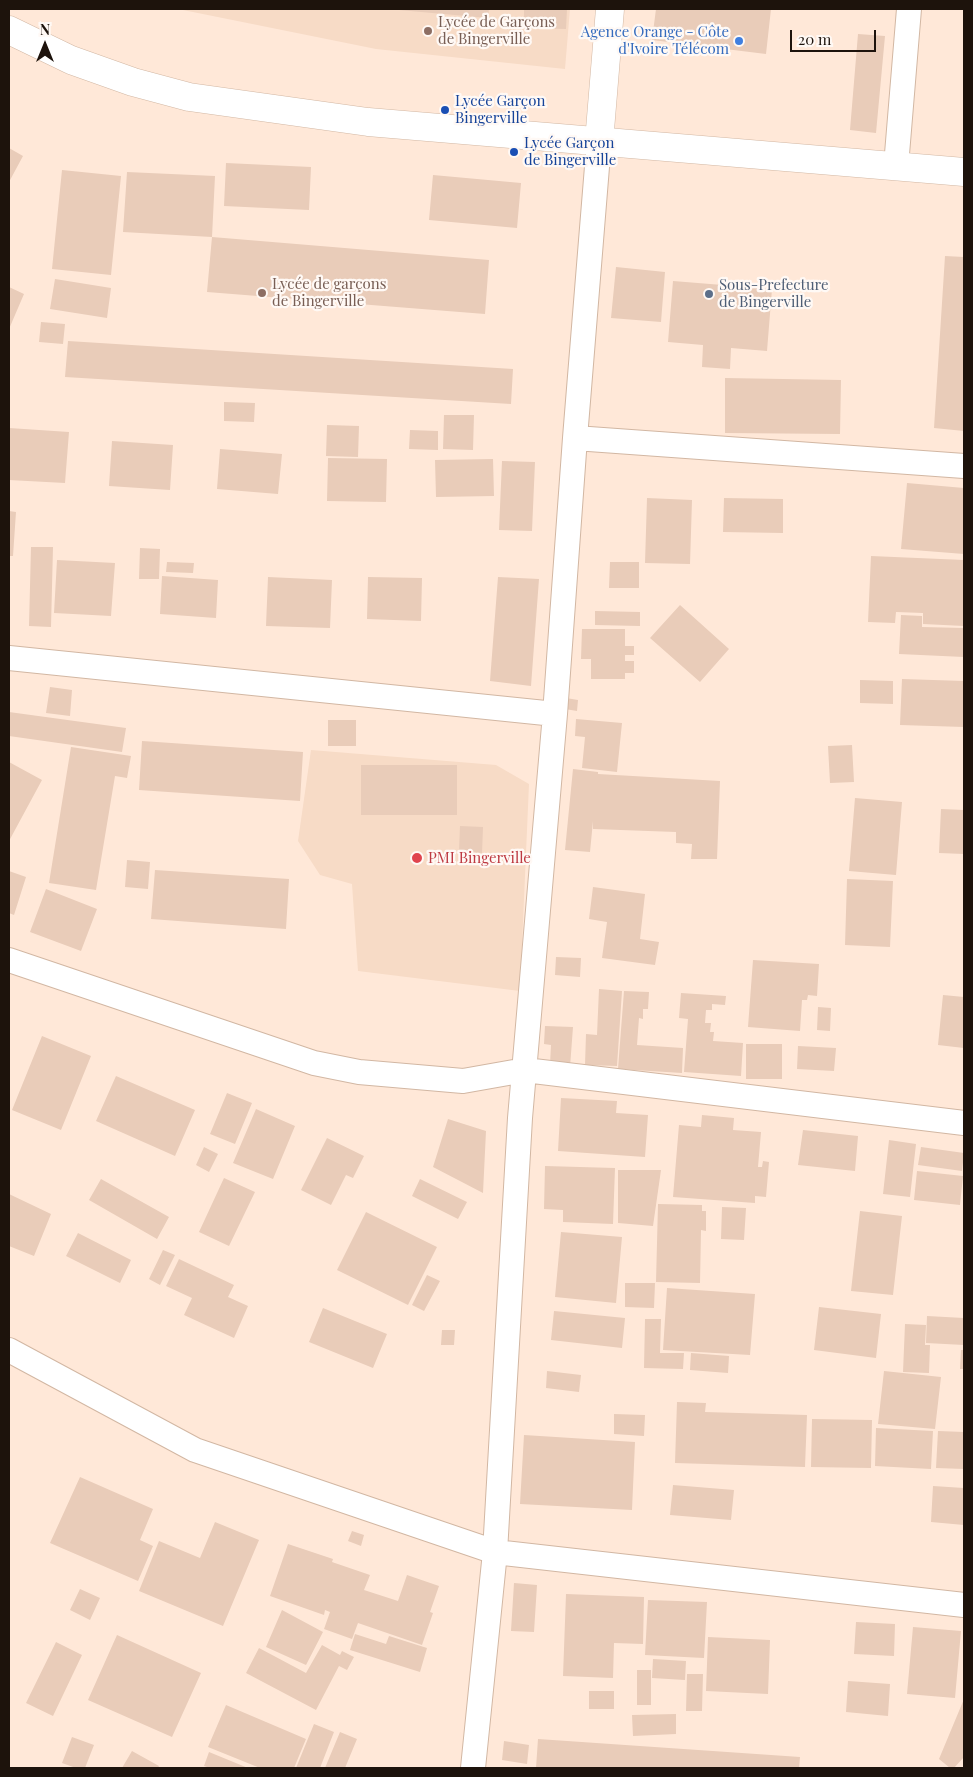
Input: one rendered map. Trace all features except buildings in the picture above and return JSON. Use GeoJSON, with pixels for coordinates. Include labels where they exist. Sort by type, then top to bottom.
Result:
{"type":"FeatureCollection","features":[{"type":"Feature","properties":{"kind":"main road"},"geometry":{"type":"LineString","coordinates":[[599,142],[610,9]]}},
{"type":"Feature","properties":{"kind":"main road"},"geometry":{"type":"LineString","coordinates":[[9,30],[71,60],[133,82],[189,97],[368,122],[964,172]]}},
{"type":"Feature","properties":{"kind":"street"},"geometry":{"type":"LineString","coordinates":[[896,166],[909,9]]}},
{"type":"Feature","properties":{"kind":"street"},"geometry":{"type":"LineString","coordinates":[[473,1768],[495,1552],[520,1118],[555,714],[574,438],[599,142]]}},
{"type":"Feature","properties":{"kind":"street"},"geometry":{"type":"LineString","coordinates":[[574,438],[964,466]]}},
{"type":"Feature","properties":{"kind":"street"},"geometry":{"type":"LineString","coordinates":[[9,658],[555,714]]}},
{"type":"Feature","properties":{"kind":"street"},"geometry":{"type":"LineString","coordinates":[[11,967],[314,1063],[359,1072],[463,1081],[525,1070],[964,1123]]}},
{"type":"Feature","properties":{"kind":"street"},"geometry":{"type":"LineString","coordinates":[[9,1350],[195,1450],[495,1552],[964,1605]]}},
{"type":"Feature","properties":{"kind":"shaded area","name":"Lycée de Garçons de Bingerville"},"geometry":{"type":"Polygon","coordinates":[[[178,9],[570,9],[565,69],[376,49],[178,9]]]}},
{"type":"Feature","properties":{"kind":"shaded area","name":"PMI Bingerville"},"geometry":{"type":"Polygon","coordinates":[[[311,750],[496,765],[529,784],[520,991],[358,971],[352,884],[320,875],[298,841],[311,750]]]}},
{"type":"Feature","properties":{"kind":"place","name":"Lycée de Garçons de Bingerville"},"geometry":{"type":"Point","coordinates":[428,31]}},
{"type":"Feature","properties":{"kind":"place","name":"Agence Orange - Côte d'Ivoire Télécom"},"geometry":{"type":"Point","coordinates":[739,41]}},
{"type":"Feature","properties":{"kind":"place","name":"Lycée Garçon Bingerville"},"geometry":{"type":"Point","coordinates":[445,110]}},
{"type":"Feature","properties":{"kind":"place","name":"Lycée Garçon de Bingerville"},"geometry":{"type":"Point","coordinates":[514,152]}},
{"type":"Feature","properties":{"kind":"place","name":"Lycée de garçons de Bingerville"},"geometry":{"type":"Point","coordinates":[262,293]}},
{"type":"Feature","properties":{"kind":"place","name":"Sous-Prefecture de Bingerville"},"geometry":{"type":"Point","coordinates":[709,294]}},
{"type":"Feature","properties":{"kind":"place","name":"PMI Bingerville"},"geometry":{"type":"Point","coordinates":[417,858]}}]}
